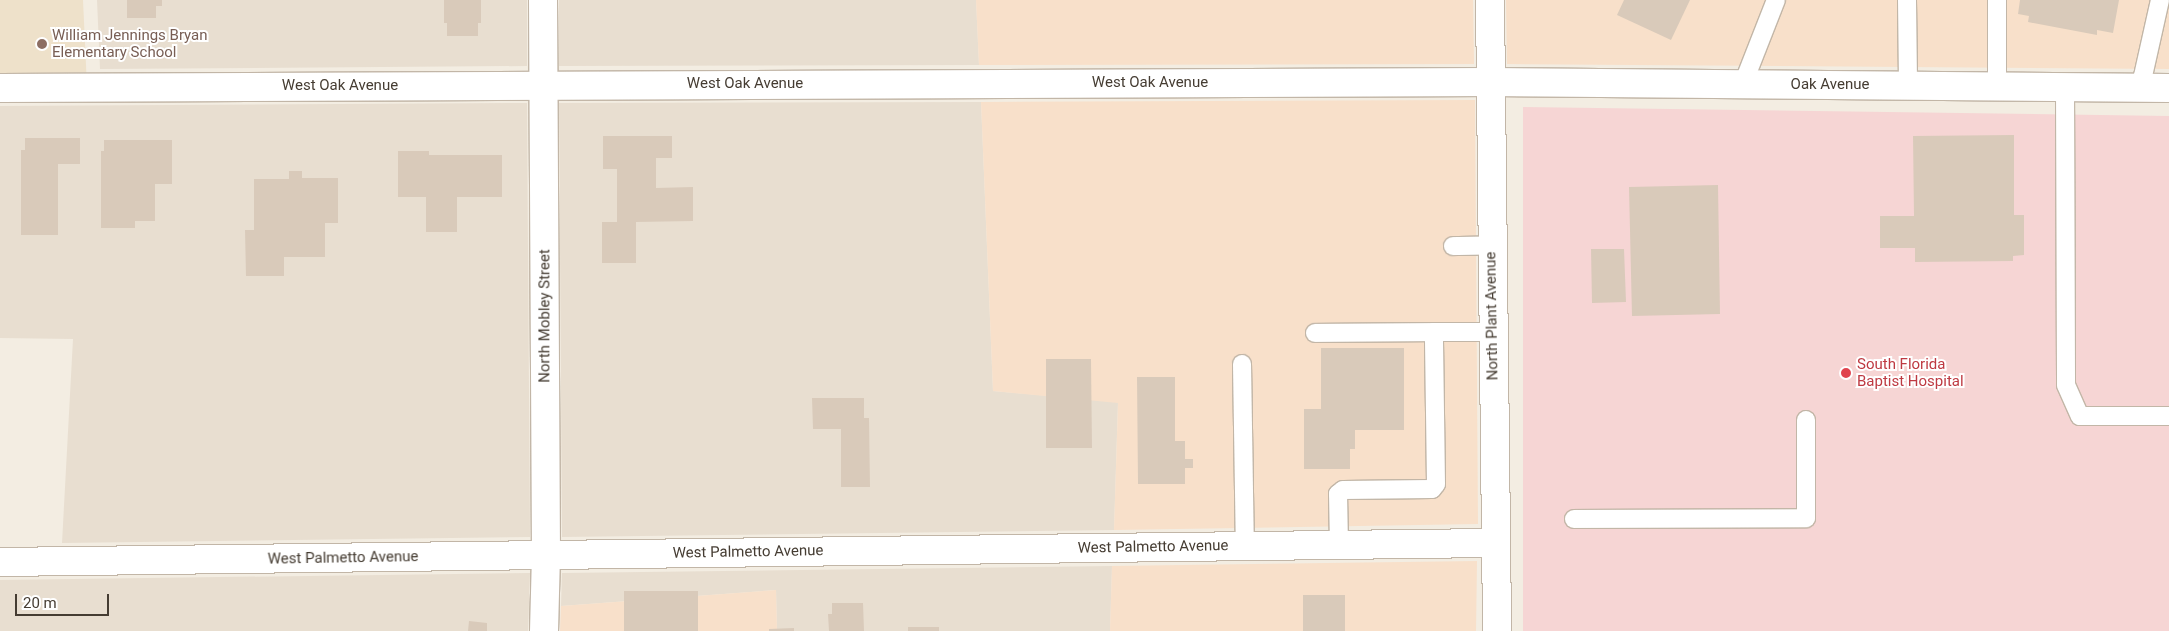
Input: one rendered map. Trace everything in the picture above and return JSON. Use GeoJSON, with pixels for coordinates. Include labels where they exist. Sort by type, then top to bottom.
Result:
{"type":"FeatureCollection","features":[{"type":"Feature","properties":{"kind":"street","name":"North Mobley Street"},"geometry":{"type":"LineString","coordinates":[[543,0],[546,555],[544,631]]}},
{"type":"Feature","properties":{"kind":"street","name":"North Plant Avenue"},"geometry":{"type":"LineString","coordinates":[[1490,0],[1492,332],[1497,631]]}},
{"type":"Feature","properties":{"kind":"street","name":"West Oak Avenue"},"geometry":{"type":"LineString","coordinates":[[0,88],[543,84],[1491,82]]}},
{"type":"Feature","properties":{"kind":"street","name":"Oak Avenue"},"geometry":{"type":"LineString","coordinates":[[1491,82],[2156,87]]}},
{"type":"Feature","properties":{"kind":"street","name":"West Palmetto Avenue"},"geometry":{"type":"LineString","coordinates":[[0,562],[1496,542]]}},
{"type":"Feature","properties":{"kind":"lane"},"geometry":{"type":"LineString","coordinates":[[1743,84],[1776,0]]}},
{"type":"Feature","properties":{"kind":"lane"},"geometry":{"type":"LineString","coordinates":[[1907,0],[1908,85]]}},
{"type":"Feature","properties":{"kind":"lane"},"geometry":{"type":"LineString","coordinates":[[1997,0],[1997,86]]}},
{"type":"Feature","properties":{"kind":"lane"},"geometry":{"type":"LineString","coordinates":[[2156,87],[2144,76],[2160,0]]}},
{"type":"Feature","properties":{"kind":"lane"},"geometry":{"type":"LineString","coordinates":[[2065,87],[2066,385],[2080,416],[2169,416]]}},
{"type":"Feature","properties":{"kind":"lane"},"geometry":{"type":"LineString","coordinates":[[1453,246],[1492,245]]}},
{"type":"Feature","properties":{"kind":"lane"},"geometry":{"type":"LineString","coordinates":[[1339,545],[1338,494],[1343,490],[1432,489],[1436,484],[1434,332]]}},
{"type":"Feature","properties":{"kind":"lane"},"geometry":{"type":"LineString","coordinates":[[1314,333],[1492,332]]}},
{"type":"Feature","properties":{"kind":"lane"},"geometry":{"type":"LineString","coordinates":[[1242,364],[1244,546]]}},
{"type":"Feature","properties":{"kind":"lane"},"geometry":{"type":"LineString","coordinates":[[1574,519],[1806,518],[1806,420]]}},
{"type":"Feature","properties":{"kind":"shaded area","name":"William Jennings Bryan Elementary School"},"geometry":{"type":"Polygon","coordinates":[[[0,0],[83,0],[87,87],[0,88],[0,0]]]}},
{"type":"Feature","properties":{"kind":"shaded area"},"geometry":{"type":"Polygon","coordinates":[[[97,0],[527,0],[527,66],[100,69],[97,0]]]}},
{"type":"Feature","properties":{"kind":"shaded area"},"geometry":{"type":"Polygon","coordinates":[[[559,0],[976,0],[979,65],[559,66],[559,0]]]}},
{"type":"Feature","properties":{"kind":"shaded area"},"geometry":{"type":"Polygon","coordinates":[[[976,0],[1473,0],[1474,64],[979,65],[976,0]]]}},
{"type":"Feature","properties":{"kind":"shaded area"},"geometry":{"type":"Polygon","coordinates":[[[1506,0],[2169,0],[2169,69],[1507,64],[1506,0]]]}},
{"type":"Feature","properties":{"kind":"shaded area"},"geometry":{"type":"Polygon","coordinates":[[[1475,100],[1478,524],[1114,530],[1118,403],[993,391],[981,102],[1475,100]]]}},
{"type":"Feature","properties":{"kind":"shaded area"},"geometry":{"type":"Polygon","coordinates":[[[981,102],[993,391],[1118,402],[1114,530],[562,537],[559,103],[981,102]]]}},
{"type":"Feature","properties":{"kind":"shaded area"},"geometry":{"type":"Polygon","coordinates":[[[527,103],[530,537],[62,543],[73,339],[0,338],[0,106],[527,103]]]}},
{"type":"Feature","properties":{"kind":"shaded area","name":"South Florida Baptist Hospital"},"geometry":{"type":"Polygon","coordinates":[[[1523,107],[2169,116],[2169,631],[1523,631],[1523,107]]]}},
{"type":"Feature","properties":{"kind":"shaded area"},"geometry":{"type":"Polygon","coordinates":[[[1477,561],[1476,631],[1110,631],[1112,566],[1477,561]]]}},
{"type":"Feature","properties":{"kind":"shaded area"},"geometry":{"type":"Polygon","coordinates":[[[1112,566],[1110,631],[777,631],[776,590],[561,606],[562,573],[1112,566]]]}},
{"type":"Feature","properties":{"kind":"shaded area"},"geometry":{"type":"Polygon","coordinates":[[[530,573],[528,631],[0,631],[0,580],[530,573]]]}},
{"type":"Feature","properties":{"kind":"shaded area"},"geometry":{"type":"Polygon","coordinates":[[[776,590],[777,631],[560,631],[561,606],[776,590]]]}},
{"type":"Feature","properties":{"kind":"building"},"geometry":{"type":"Polygon","coordinates":[[[127,0],[162,0],[162,6],[156,6],[156,18],[127,18],[127,0]]]}},
{"type":"Feature","properties":{"kind":"building"},"geometry":{"type":"Polygon","coordinates":[[[444,0],[481,0],[481,23],[478,23],[478,36],[447,36],[447,23],[444,23],[444,0]]]}},
{"type":"Feature","properties":{"kind":"building"},"geometry":{"type":"Polygon","coordinates":[[[1624,0],[1690,0],[1671,40],[1617,15],[1624,0]]]}},
{"type":"Feature","properties":{"kind":"building"},"geometry":{"type":"Polygon","coordinates":[[[2020,0],[2119,0],[2113,33],[2097,30],[2097,35],[2028,22],[2029,16],[2018,14],[2020,0]]]}},
{"type":"Feature","properties":{"kind":"building"},"geometry":{"type":"Polygon","coordinates":[[[2014,135],[2014,215],[2024,215],[2024,255],[2013,256],[2013,261],[1915,262],[1915,248],[1880,248],[1880,216],[1914,216],[1913,136],[2014,135]]]}},
{"type":"Feature","properties":{"kind":"building"},"geometry":{"type":"Polygon","coordinates":[[[603,136],[672,136],[672,158],[656,158],[656,188],[693,187],[693,221],[636,222],[636,263],[602,263],[602,222],[617,222],[617,169],[603,169],[603,136]]]}},
{"type":"Feature","properties":{"kind":"building"},"geometry":{"type":"Polygon","coordinates":[[[25,138],[80,138],[80,164],[58,164],[58,235],[21,235],[21,150],[25,150],[25,138]]]}},
{"type":"Feature","properties":{"kind":"building"},"geometry":{"type":"Polygon","coordinates":[[[104,140],[172,140],[172,184],[155,184],[155,221],[135,221],[135,228],[101,228],[101,151],[104,151],[104,140]]]}},
{"type":"Feature","properties":{"kind":"building"},"geometry":{"type":"Polygon","coordinates":[[[398,151],[429,151],[429,155],[502,155],[502,197],[457,197],[457,232],[426,232],[426,197],[398,197],[398,151]]]}},
{"type":"Feature","properties":{"kind":"building"},"geometry":{"type":"Polygon","coordinates":[[[289,171],[302,171],[302,178],[338,178],[338,223],[325,223],[325,257],[284,257],[284,276],[246,276],[245,230],[254,230],[254,179],[289,179],[289,171]]]}},
{"type":"Feature","properties":{"kind":"building"},"geometry":{"type":"Polygon","coordinates":[[[1718,185],[1720,314],[1632,316],[1629,187],[1718,185]]]}},
{"type":"Feature","properties":{"kind":"building"},"geometry":{"type":"Polygon","coordinates":[[[1591,249],[1624,249],[1626,302],[1592,303],[1591,249]]]}},
{"type":"Feature","properties":{"kind":"building"},"geometry":{"type":"Polygon","coordinates":[[[1321,348],[1404,348],[1404,430],[1355,430],[1355,449],[1350,449],[1350,469],[1304,469],[1304,409],[1321,409],[1321,348]]]}},
{"type":"Feature","properties":{"kind":"building"},"geometry":{"type":"Polygon","coordinates":[[[1046,359],[1091,359],[1092,448],[1046,448],[1046,359]]]}},
{"type":"Feature","properties":{"kind":"building"},"geometry":{"type":"Polygon","coordinates":[[[1137,377],[1175,377],[1175,441],[1185,441],[1185,459],[1193,459],[1193,468],[1185,468],[1185,484],[1138,484],[1137,377]]]}},
{"type":"Feature","properties":{"kind":"building"},"geometry":{"type":"Polygon","coordinates":[[[812,398],[864,398],[864,418],[869,418],[870,487],[841,487],[841,429],[813,429],[812,398]]]}},
{"type":"Feature","properties":{"kind":"building"},"geometry":{"type":"Polygon","coordinates":[[[624,591],[698,591],[698,631],[624,631],[624,591]]]}},
{"type":"Feature","properties":{"kind":"building"},"geometry":{"type":"Polygon","coordinates":[[[1303,595],[1345,595],[1345,631],[1303,631],[1303,595]]]}},
{"type":"Feature","properties":{"kind":"building"},"geometry":{"type":"Polygon","coordinates":[[[832,603],[863,603],[864,631],[829,631],[828,614],[832,614],[832,603]]]}},
{"type":"Feature","properties":{"kind":"building"},"geometry":{"type":"Polygon","coordinates":[[[469,621],[487,623],[487,631],[468,631],[469,621]]]}},
{"type":"Feature","properties":{"kind":"building"},"geometry":{"type":"Polygon","coordinates":[[[908,627],[939,627],[939,631],[908,631],[908,627]]]}},
{"type":"Feature","properties":{"kind":"building"},"geometry":{"type":"Polygon","coordinates":[[[794,628],[794,631],[769,631],[769,629],[794,628]]]}},
{"type":"Feature","properties":{"kind":"place","name":"William Jennings Bryan Elementary School"},"geometry":{"type":"Point","coordinates":[42,44]}},
{"type":"Feature","properties":{"kind":"place","name":"South Florida Baptist Hospital"},"geometry":{"type":"Point","coordinates":[1846,373]}}]}
